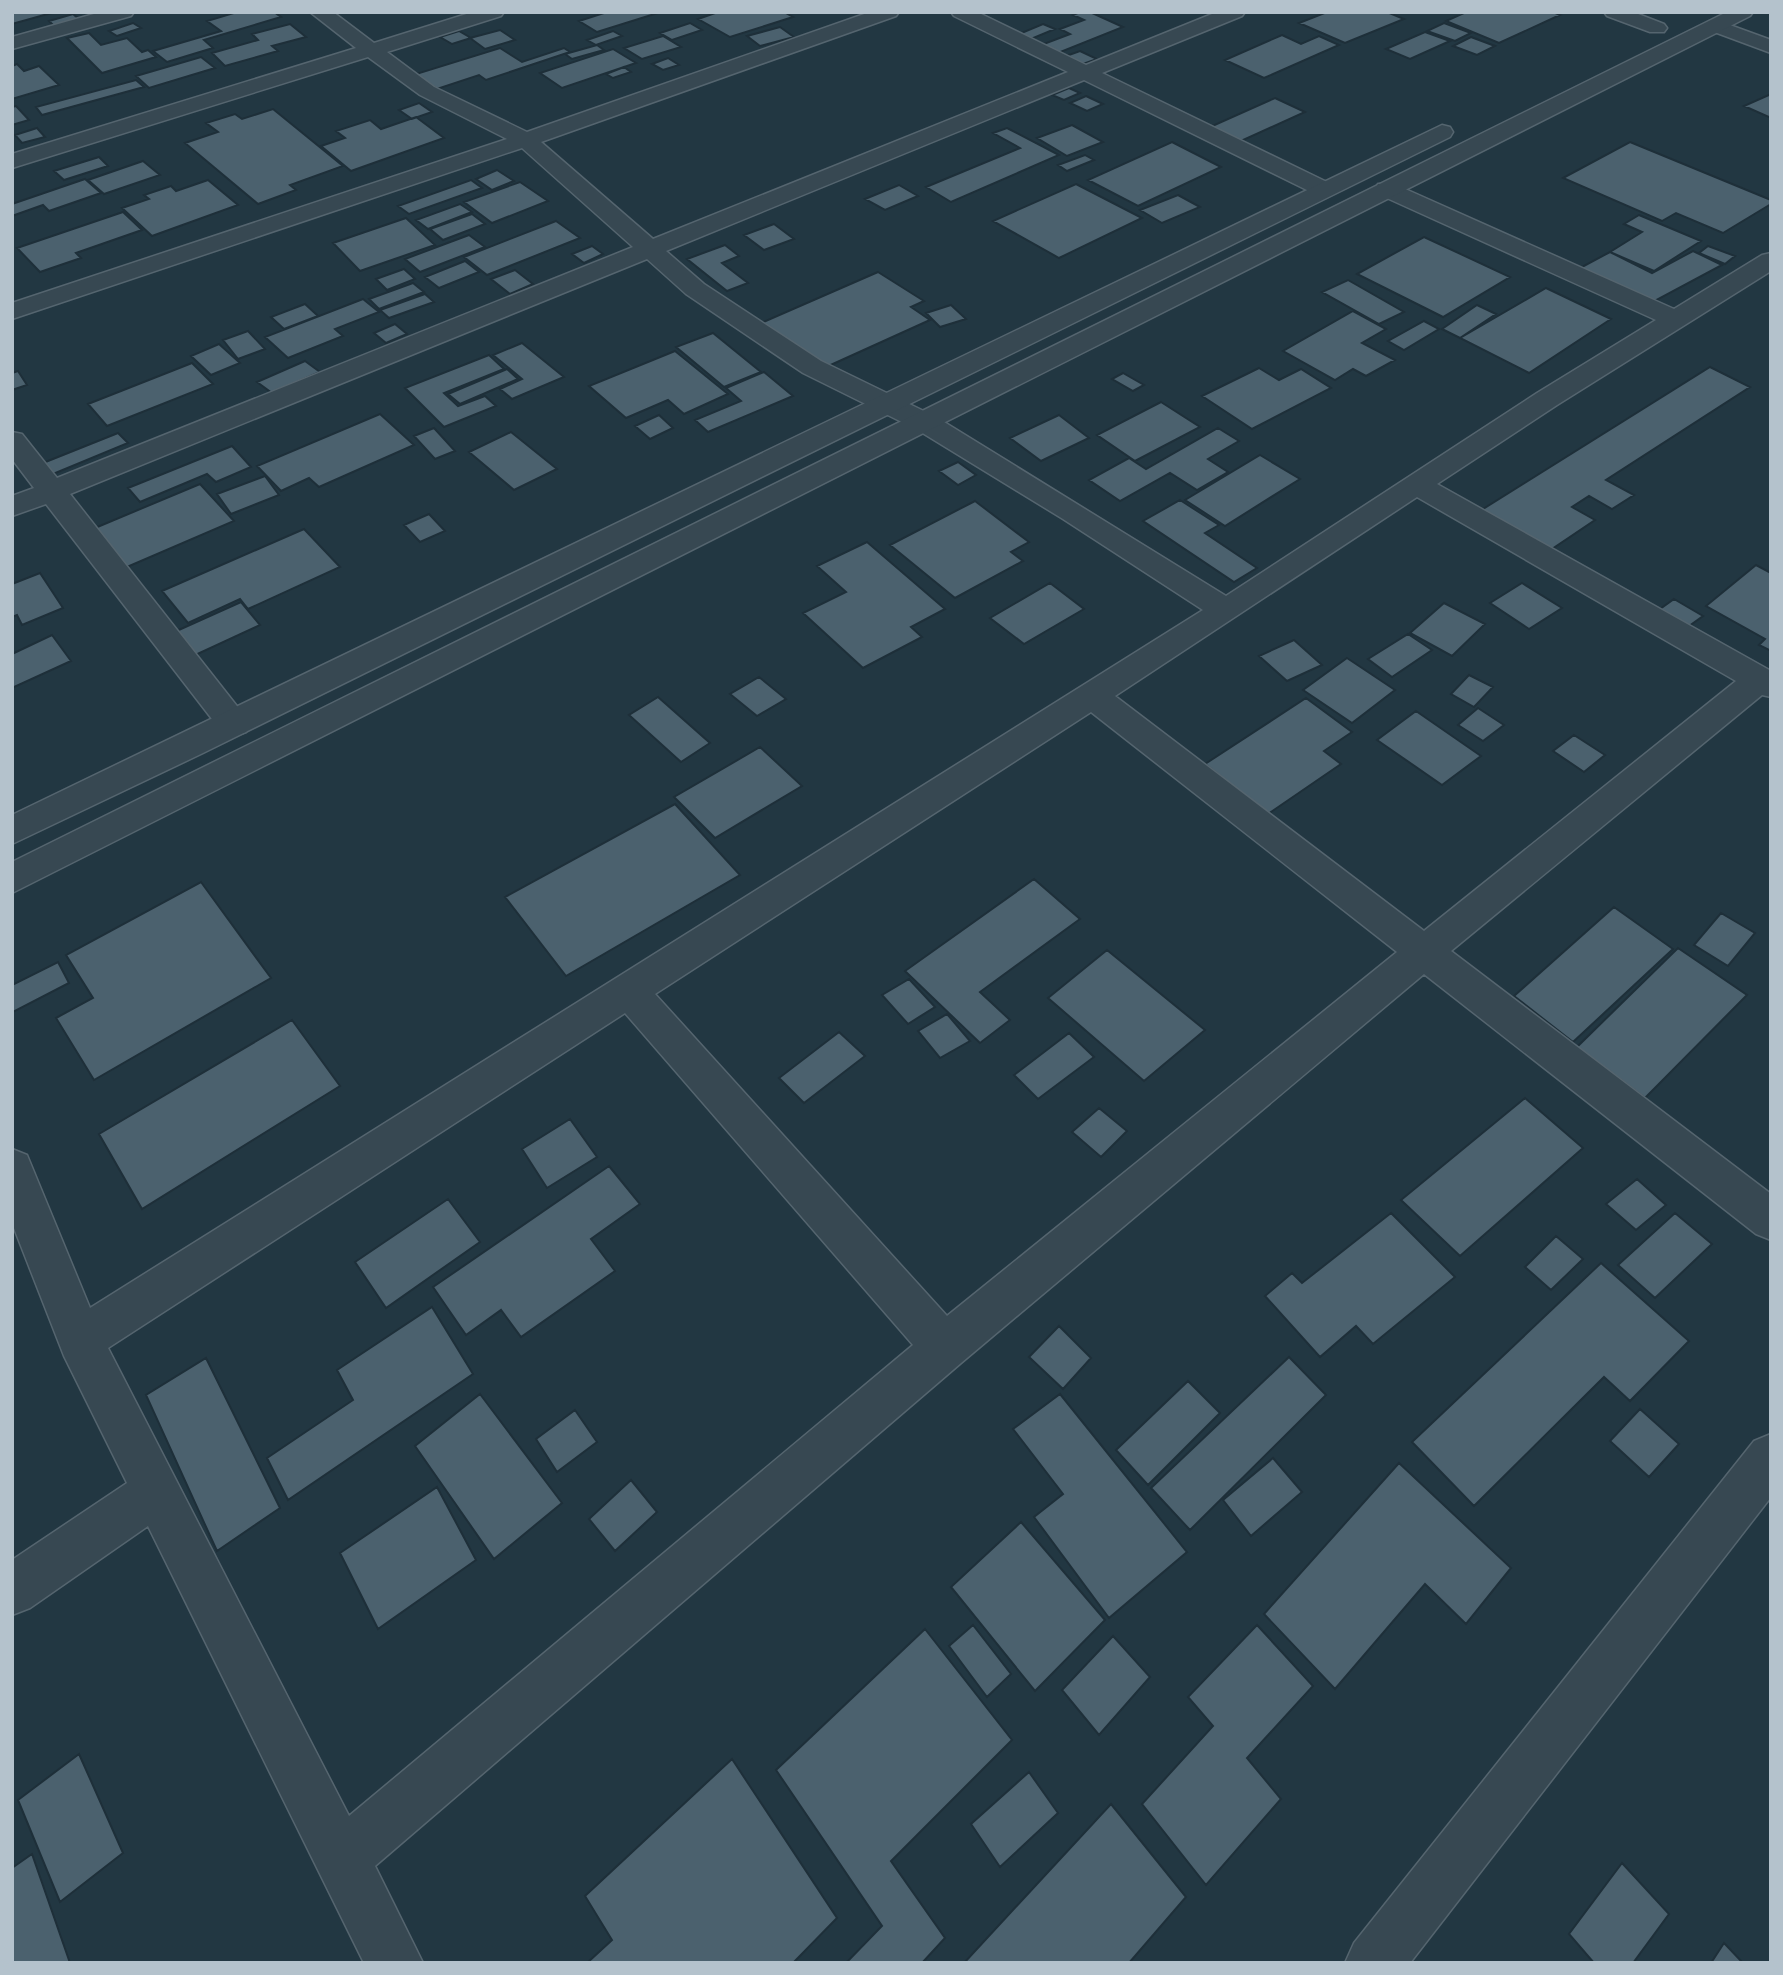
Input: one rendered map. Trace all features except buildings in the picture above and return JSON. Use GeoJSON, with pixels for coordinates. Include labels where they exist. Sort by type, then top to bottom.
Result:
{"type":"FeatureCollection","features":[{"type":"Feature","properties":{"kind":"street"},"geometry":{"type":"LineString","coordinates":[[12,43],[124,12]]}},
{"type":"Feature","properties":{"kind":"street"},"geometry":{"type":"LineString","coordinates":[[320,12],[428,91],[526,140],[695,289],[754,329],[812,366],[926,423],[1073,512],[1226,610]]}},
{"type":"Feature","properties":{"kind":"street"},"geometry":{"type":"LineString","coordinates":[[12,161],[494,12]]}},
{"type":"Feature","properties":{"kind":"street"},"geometry":{"type":"LineString","coordinates":[[12,311],[526,140],[889,12]]}},
{"type":"Feature","properties":{"kind":"street"},"geometry":{"type":"LineString","coordinates":[[961,12],[1323,189]]}},
{"type":"Feature","properties":{"kind":"street"},"geometry":{"type":"LineString","coordinates":[[12,507],[1235,12]]}},
{"type":"Feature","properties":{"kind":"street"},"geometry":{"type":"LineString","coordinates":[[1614,12],[1657,28]]}},
{"type":"Feature","properties":{"kind":"street"},"geometry":{"type":"LineString","coordinates":[[1524,93],[1690,12]]}},
{"type":"Feature","properties":{"kind":"street"},"geometry":{"type":"LineString","coordinates":[[12,879],[1743,12]]}},
{"type":"Feature","properties":{"kind":"street"},"geometry":{"type":"LineString","coordinates":[[1716,26],[1771,47]]}},
{"type":"Feature","properties":{"kind":"street"},"geometry":{"type":"LineString","coordinates":[[12,831],[883,403],[1464,122]]}},
{"type":"Feature","properties":{"kind":"street"},"geometry":{"type":"LineString","coordinates":[[1386,190],[1674,319]]}},
{"type":"Feature","properties":{"kind":"street"},"geometry":{"type":"LineString","coordinates":[[80,1340],[1226,610],[1674,319],[1771,260]]}},
{"type":"Feature","properties":{"kind":"street"},"geometry":{"type":"LineString","coordinates":[[12,440],[234,724]]}},
{"type":"Feature","properties":{"kind":"street"},"geometry":{"type":"LineString","coordinates":[[340,1860],[945,1348],[1424,952],[1765,682],[1417,485]]}},
{"type":"Feature","properties":{"kind":"street"},"geometry":{"type":"LineString","coordinates":[[1091,695],[1771,1220]]}},
{"type":"Feature","properties":{"kind":"street"},"geometry":{"type":"LineString","coordinates":[[629,991],[945,1348]]}},
{"type":"Feature","properties":{"kind":"street"},"geometry":{"type":"LineString","coordinates":[[12,1168],[80,1340],[394,1963]]}},
{"type":"Feature","properties":{"kind":"street"},"geometry":{"type":"LineString","coordinates":[[1374,1963],[1771,1458]]}},
{"type":"Feature","properties":{"kind":"street"},"geometry":{"type":"LineString","coordinates":[[12,1590],[155,1492]]}}]}
